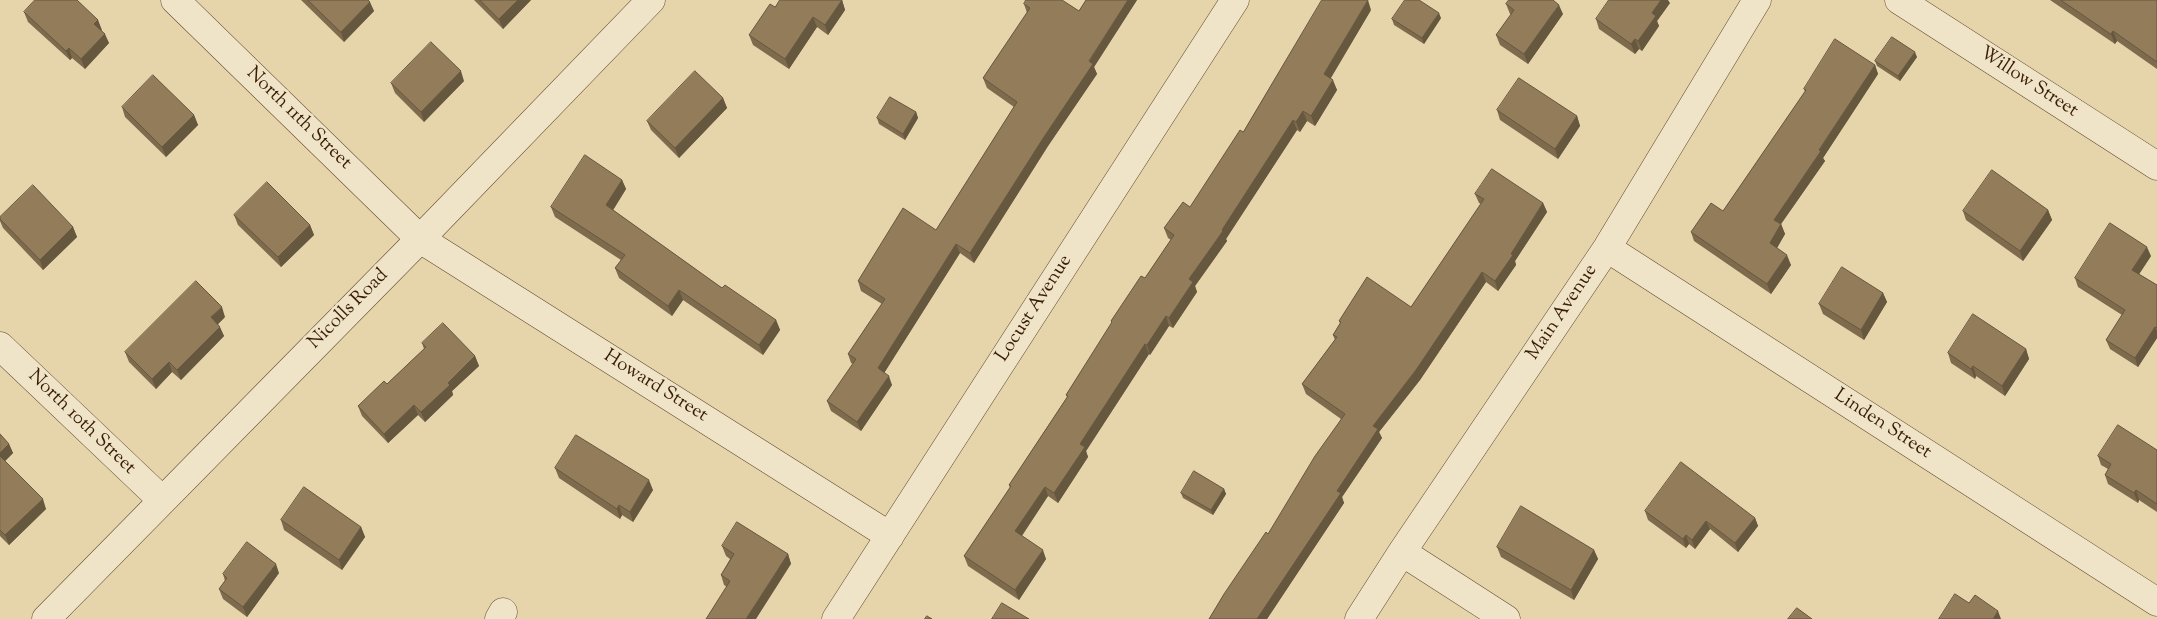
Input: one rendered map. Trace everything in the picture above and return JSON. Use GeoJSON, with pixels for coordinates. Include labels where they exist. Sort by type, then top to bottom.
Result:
{"type":"FeatureCollection","features":[{"type":"Feature","properties":{"kind":"street","name":"North 11th Street"},"geometry":{"type":"LineString","coordinates":[[175,0],[420,239]]}},
{"type":"Feature","properties":{"kind":"street","name":"Nicolls Road"},"geometry":{"type":"LineString","coordinates":[[46,619],[420,239],[651,0]]}},
{"type":"Feature","properties":{"kind":"street","name":"Locust Avenue"},"geometry":{"type":"LineString","coordinates":[[836,619],[1234,0]]}},
{"type":"Feature","properties":{"kind":"street","name":"Main Avenue"},"geometry":{"type":"LineString","coordinates":[[1359,619],[1607,248],[1757,0]]}},
{"type":"Feature","properties":{"kind":"street","name":"Willow Street"},"geometry":{"type":"LineString","coordinates":[[1899,0],[2157,166]]}},
{"type":"Feature","properties":{"kind":"street","name":"Howard Street"},"geometry":{"type":"LineString","coordinates":[[420,239],[890,536]]}},
{"type":"Feature","properties":{"kind":"street","name":"Linden Street"},"geometry":{"type":"LineString","coordinates":[[1607,248],[2157,602]]}},
{"type":"Feature","properties":{"kind":"street","name":"North 10th Street"},"geometry":{"type":"LineString","coordinates":[[0,346],[162,500]]}},
{"type":"Feature","properties":{"kind":"street"},"geometry":{"type":"LineString","coordinates":[[1402,552],[1506,619]]}},
{"type":"Feature","properties":{"kind":"building"},"geometry":{"type":"Polygon","coordinates":[[[35,0],[77,0],[98,20],[94,24],[105,34],[81,59],[69,48],[66,51],[24,12],[35,0]]]}},
{"type":"Feature","properties":{"kind":"building"},"geometry":{"type":"Polygon","coordinates":[[[308,0],[368,0],[370,2],[341,32],[308,0]]]}},
{"type":"Feature","properties":{"kind":"building"},"geometry":{"type":"Polygon","coordinates":[[[480,0],[518,0],[499,19],[480,0]]]}},
{"type":"Feature","properties":{"kind":"building"},"geometry":{"type":"Polygon","coordinates":[[[780,0],[842,0],[825,25],[813,17],[785,59],[749,35],[770,4],[775,7],[780,0]]]}},
{"type":"Feature","properties":{"kind":"building"},"geometry":{"type":"Polygon","coordinates":[[[1026,0],[1062,0],[1079,11],[1086,0],[1128,0],[1089,61],[1093,64],[970,253],[956,244],[878,368],[889,376],[857,422],[827,401],[856,359],[848,354],[885,299],[858,281],[903,208],[936,230],[1017,102],[983,78],[1030,8],[1024,4],[1026,0]]]}},
{"type":"Feature","properties":{"kind":"building"},"geometry":{"type":"Polygon","coordinates":[[[1322,0],[1368,0],[1324,74],[1333,80],[1311,116],[1303,111],[1296,122],[1293,120],[1223,231],[1189,279],[1193,282],[1169,318],[1166,316],[1147,345],[1145,344],[1080,444],[1085,447],[1054,493],[1045,487],[1015,531],[1043,550],[1015,590],[964,556],[1068,396],[1066,395],[1111,321],[1141,276],[1145,278],[1174,235],[1164,228],[1183,202],[1190,207],[1240,130],[1243,132],[1322,0]]]}},
{"type":"Feature","properties":{"kind":"building"},"geometry":{"type":"Polygon","coordinates":[[[1405,0],[1419,0],[1439,13],[1422,38],[1392,19],[1405,0]]]}},
{"type":"Feature","properties":{"kind":"building"},"geometry":{"type":"Polygon","coordinates":[[[1509,0],[1553,0],[1559,5],[1524,54],[1496,35],[1514,10],[1506,4],[1509,0]]]}},
{"type":"Feature","properties":{"kind":"building"},"geometry":{"type":"Polygon","coordinates":[[[1609,0],[1661,0],[1652,13],[1656,16],[1638,41],[1635,39],[1631,44],[1596,19],[1609,0]]]}},
{"type":"Feature","properties":{"kind":"building"},"geometry":{"type":"Polygon","coordinates":[[[2061,0],[2157,0],[2157,62],[2113,31],[2111,34],[2061,0]]]}},
{"type":"Feature","properties":{"kind":"building"},"geometry":{"type":"Polygon","coordinates":[[[1892,37],[1915,52],[1898,76],[1875,61],[1892,37]]]}},
{"type":"Feature","properties":{"kind":"building"},"geometry":{"type":"Polygon","coordinates":[[[1835,39],[1875,65],[1819,150],[1821,151],[1774,220],[1781,224],[1770,243],[1787,255],[1767,284],[1691,232],[1711,203],[1723,211],[1806,90],[1804,89],[1835,39]]]}},
{"type":"Feature","properties":{"kind":"building"},"geometry":{"type":"Polygon","coordinates":[[[431,42],[461,71],[421,112],[391,83],[431,42]]]}},
{"type":"Feature","properties":{"kind":"building"},"geometry":{"type":"Polygon","coordinates":[[[695,71],[723,98],[675,148],[647,121],[695,71]]]}},
{"type":"Feature","properties":{"kind":"building"},"geometry":{"type":"Polygon","coordinates":[[[153,75],[194,115],[162,147],[122,107],[153,75]]]}},
{"type":"Feature","properties":{"kind":"building"},"geometry":{"type":"Polygon","coordinates":[[[1519,78],[1577,116],[1555,149],[1497,110],[1519,78]]]}},
{"type":"Feature","properties":{"kind":"building"},"geometry":{"type":"Polygon","coordinates":[[[890,97],[916,112],[903,134],[877,118],[890,97]]]}},
{"type":"Feature","properties":{"kind":"building"},"geometry":{"type":"Polygon","coordinates":[[[585,155],[622,180],[606,205],[722,288],[725,285],[776,320],[759,345],[679,290],[668,306],[615,268],[625,255],[551,207],[585,155]]]}},
{"type":"Feature","properties":{"kind":"building"},"geometry":{"type":"Polygon","coordinates":[[[1492,169],[1543,203],[1511,254],[1513,255],[1495,281],[1482,272],[1416,370],[1373,426],[1378,429],[1337,491],[1341,493],[1257,619],[1209,619],[1266,532],[1268,534],[1315,456],[1345,414],[1302,384],[1337,337],[1333,335],[1341,322],[1339,321],[1367,277],[1411,307],[1484,199],[1475,194],[1492,169]]]}},
{"type":"Feature","properties":{"kind":"building"},"geometry":{"type":"Polygon","coordinates":[[[1992,170],[2048,210],[2020,251],[1963,211],[1992,170]]]}},
{"type":"Feature","properties":{"kind":"building"},"geometry":{"type":"Polygon","coordinates":[[[267,182],[310,225],[278,257],[234,215],[267,182]]]}},
{"type":"Feature","properties":{"kind":"building"},"geometry":{"type":"Polygon","coordinates":[[[33,185],[73,227],[40,260],[0,219],[33,185]]]}},
{"type":"Feature","properties":{"kind":"building"},"geometry":{"type":"Polygon","coordinates":[[[2110,223],[2147,247],[2132,270],[2157,285],[2157,328],[2155,327],[2135,358],[2106,340],[2125,310],[2075,278],[2110,223]]]}},
{"type":"Feature","properties":{"kind":"building"},"geometry":{"type":"Polygon","coordinates":[[[1842,267],[1883,293],[1861,330],[1819,304],[1842,267]]]}},
{"type":"Feature","properties":{"kind":"building"},"geometry":{"type":"Polygon","coordinates":[[[196,281],[222,307],[211,317],[220,327],[177,370],[169,362],[152,379],[125,352],[196,281]]]}},
{"type":"Feature","properties":{"kind":"building"},"geometry":{"type":"Polygon","coordinates":[[[1973,314],[2026,349],[2002,386],[1973,366],[1971,369],[1948,353],[1973,314]]]}},
{"type":"Feature","properties":{"kind":"building"},"geometry":{"type":"Polygon","coordinates":[[[443,323],[475,356],[448,383],[450,385],[421,412],[414,405],[384,434],[358,406],[384,381],[387,384],[426,347],[422,343],[443,323]]]}},
{"type":"Feature","properties":{"kind":"building"},"geometry":{"type":"Polygon","coordinates":[[[2118,425],[2157,450],[2157,504],[2136,490],[2134,493],[2105,475],[2111,464],[2098,456],[2118,425]]]}},
{"type":"Feature","properties":{"kind":"building"},"geometry":{"type":"Polygon","coordinates":[[[0,434],[9,444],[0,453],[0,434]]]}},
{"type":"Feature","properties":{"kind":"building"},"geometry":{"type":"Polygon","coordinates":[[[576,435],[649,480],[630,512],[619,505],[617,509],[555,468],[576,435]]]}},
{"type":"Feature","properties":{"kind":"building"},"geometry":{"type":"Polygon","coordinates":[[[0,456],[43,499],[5,535],[0,530],[0,456]]]}},
{"type":"Feature","properties":{"kind":"building"},"geometry":{"type":"Polygon","coordinates":[[[1681,462],[1755,518],[1735,543],[1706,521],[1692,540],[1686,535],[1683,539],[1645,511],[1681,462]]]}},
{"type":"Feature","properties":{"kind":"building"},"geometry":{"type":"Polygon","coordinates":[[[1194,471],[1224,489],[1211,510],[1181,493],[1194,471]]]}},
{"type":"Feature","properties":{"kind":"building"},"geometry":{"type":"Polygon","coordinates":[[[304,487],[361,527],[339,560],[281,520],[304,487]]]}},
{"type":"Feature","properties":{"kind":"building"},"geometry":{"type":"Polygon","coordinates":[[[1521,506],[1594,550],[1571,590],[1497,547],[1521,506]]]}},
{"type":"Feature","properties":{"kind":"building"},"geometry":{"type":"Polygon","coordinates":[[[737,522],[788,554],[746,619],[706,619],[730,581],[721,575],[734,554],[722,546],[737,522]]]}},
{"type":"Feature","properties":{"kind":"building"},"geometry":{"type":"Polygon","coordinates":[[[247,542],[276,564],[243,607],[219,589],[227,578],[223,574],[247,542]]]}},
{"type":"Feature","properties":{"kind":"building"},"geometry":{"type":"Polygon","coordinates":[[[1955,594],[1969,603],[1975,595],[1998,611],[1993,619],[1939,619],[1955,594]]]}},
{"type":"Feature","properties":{"kind":"building"},"geometry":{"type":"Polygon","coordinates":[[[1002,603],[1029,619],[992,619],[1002,603]]]}},
{"type":"Feature","properties":{"kind":"building"},"geometry":{"type":"Polygon","coordinates":[[[1797,608],[1812,619],[1788,619],[1797,608]]]}}]}
